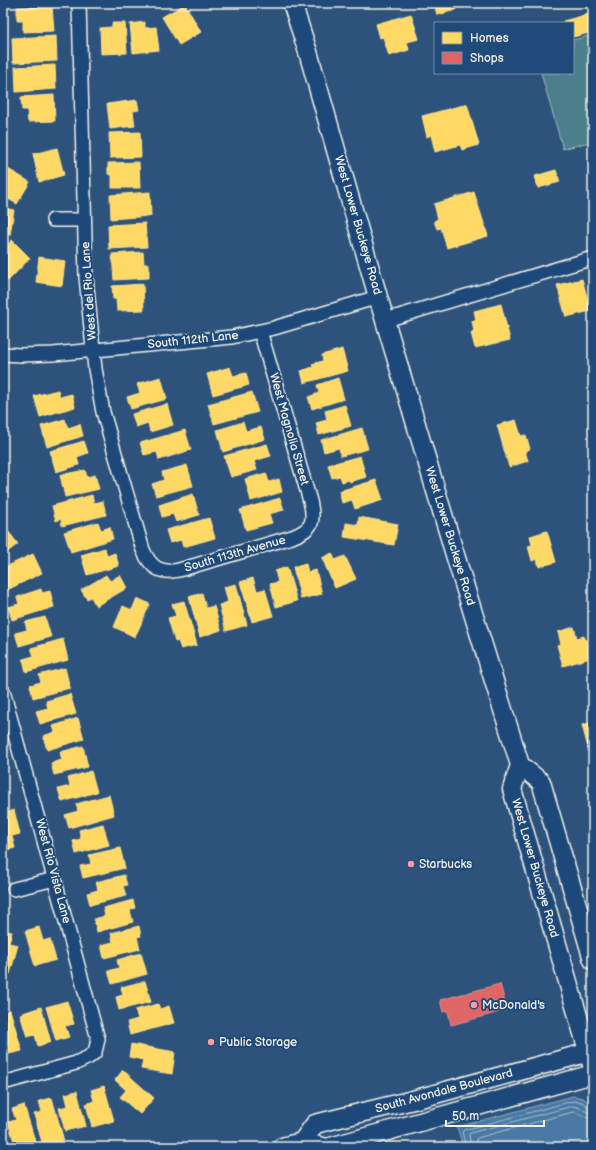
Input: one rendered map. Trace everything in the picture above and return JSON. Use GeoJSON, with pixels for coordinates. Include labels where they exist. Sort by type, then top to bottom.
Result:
{"type":"FeatureCollection","features":[{"type":"Feature","properties":{"kind":"main road","name":"West Lower Buckeye Road"},"geometry":{"type":"LineString","coordinates":[[292,3],[308,52],[378,297],[456,558],[520,765],[512,789],[591,1057]]}},
{"type":"Feature","properties":{"kind":"main road"},"geometry":{"type":"LineString","coordinates":[[520,765],[541,782],[593,960]]}},
{"type":"Feature","properties":{"kind":"main road","name":"South Avondale Boulevard"},"geometry":{"type":"LineString","coordinates":[[302,1142],[315,1124],[591,1057]]}},
{"type":"Feature","properties":{"kind":"main road","name":"South Avondale Boulevard"},"geometry":{"type":"LineString","coordinates":[[330,1147],[593,1074]]}},
{"type":"Feature","properties":{"kind":"main road"},"geometry":{"type":"LineString","coordinates":[[282,1147],[302,1142],[323,1147]]}},
{"type":"Feature","properties":{"kind":"street","name":"West del Rio Lane"},"geometry":{"type":"LineString","coordinates":[[79,3],[86,277],[95,369],[100,398],[146,557],[156,568]]}},
{"type":"Feature","properties":{"kind":"street"},"geometry":{"type":"LineString","coordinates":[[53,220],[84,220]]}},
{"type":"Feature","properties":{"kind":"street"},"geometry":{"type":"LineString","coordinates":[[386,320],[593,258]]}},
{"type":"Feature","properties":{"kind":"street","name":"South 112th Lane"},"geometry":{"type":"LineString","coordinates":[[3,354],[37,355],[215,339],[260,331],[378,297]]}},
{"type":"Feature","properties":{"kind":"street","name":"West Magnolia Street"},"geometry":{"type":"LineString","coordinates":[[260,331],[310,501],[313,519],[310,526]]}},
{"type":"Feature","properties":{"kind":"street","name":"South 113th Avenue"},"geometry":{"type":"LineString","coordinates":[[156,568],[163,571],[179,570],[292,537],[306,531],[310,526]]}},
{"type":"Feature","properties":{"kind":"street","name":"West Rio Vista Lane"},"geometry":{"type":"LineString","coordinates":[[3,691],[98,1039],[95,1052],[89,1057],[76,1063],[3,1082]]}},
{"type":"Feature","properties":{"kind":"street"},"geometry":{"type":"LineString","coordinates":[[14,889],[55,879]]}},
{"type":"Feature","properties":{"kind":"green space"},"geometry":{"type":"Polygon","coordinates":[[[593,35],[593,141],[563,149],[541,74],[574,74],[574,40],[593,35]]]}},
{"type":"Feature","properties":{"kind":"water"},"geometry":{"type":"Polygon","coordinates":[[[573,1096],[583,1098],[593,1106],[593,1147],[463,1147],[457,1127],[573,1096]]]}},
{"type":"Feature","properties":{"kind":"building: Homes"},"geometry":{"type":"Polygon","coordinates":[[[434,3],[454,3],[456,10],[437,15],[434,3]]]}},
{"type":"Feature","properties":{"kind":"building: Homes"},"geometry":{"type":"Polygon","coordinates":[[[185,4],[201,32],[179,45],[162,17],[185,4]]]}},
{"type":"Feature","properties":{"kind":"building: Homes"},"geometry":{"type":"Polygon","coordinates":[[[52,6],[54,31],[23,32],[23,21],[17,21],[17,7],[52,6]]]}},
{"type":"Feature","properties":{"kind":"building: Homes"},"geometry":{"type":"Polygon","coordinates":[[[593,13],[593,32],[574,37],[574,22],[563,21],[593,13]]]}},
{"type":"Feature","properties":{"kind":"building: Homes"},"geometry":{"type":"Polygon","coordinates":[[[411,14],[419,39],[407,42],[409,50],[389,56],[383,37],[380,38],[376,24],[411,14]]]}},
{"type":"Feature","properties":{"kind":"building: Homes"},"geometry":{"type":"Polygon","coordinates":[[[145,22],[145,28],[156,27],[159,50],[133,53],[130,24],[145,22]]]}},
{"type":"Feature","properties":{"kind":"building: Homes"},"geometry":{"type":"Polygon","coordinates":[[[112,23],[125,23],[127,53],[101,54],[100,28],[112,27],[112,23]]]}},
{"type":"Feature","properties":{"kind":"building: Homes"},"geometry":{"type":"Polygon","coordinates":[[[56,36],[57,61],[13,63],[12,38],[56,36]]]}},
{"type":"Feature","properties":{"kind":"building: Homes"},"geometry":{"type":"Polygon","coordinates":[[[55,65],[56,89],[16,92],[15,67],[55,65]]]}},
{"type":"Feature","properties":{"kind":"building: Homes"},"geometry":{"type":"Polygon","coordinates":[[[54,95],[55,121],[28,122],[27,110],[22,110],[21,97],[54,95]]]}},
{"type":"Feature","properties":{"kind":"building: Homes"},"geometry":{"type":"Polygon","coordinates":[[[137,100],[139,110],[133,111],[135,126],[110,129],[107,104],[137,100]]]}},
{"type":"Feature","properties":{"kind":"building: Homes"},"geometry":{"type":"Polygon","coordinates":[[[467,104],[479,145],[462,150],[460,145],[435,152],[431,135],[427,137],[422,116],[467,104]]]}},
{"type":"Feature","properties":{"kind":"building: Homes"},"geometry":{"type":"Polygon","coordinates":[[[140,132],[141,157],[110,158],[109,133],[140,132]]]}},
{"type":"Feature","properties":{"kind":"building: Homes"},"geometry":{"type":"Polygon","coordinates":[[[57,148],[64,175],[39,182],[33,154],[57,148]]]}},
{"type":"Feature","properties":{"kind":"building: Homes"},"geometry":{"type":"Polygon","coordinates":[[[139,162],[140,188],[112,188],[112,175],[108,174],[108,163],[139,162]]]}},
{"type":"Feature","properties":{"kind":"building: Homes"},"geometry":{"type":"Polygon","coordinates":[[[3,166],[30,182],[17,204],[3,196],[3,166]]]}},
{"type":"Feature","properties":{"kind":"building: Homes"},"geometry":{"type":"Polygon","coordinates":[[[556,170],[560,182],[538,188],[535,176],[556,170]]]}},
{"type":"Feature","properties":{"kind":"building: Homes"},"geometry":{"type":"Polygon","coordinates":[[[150,192],[151,216],[111,219],[110,195],[150,192]]]}},
{"type":"Feature","properties":{"kind":"building: Homes"},"geometry":{"type":"Polygon","coordinates":[[[474,192],[488,236],[447,248],[441,228],[437,229],[434,221],[438,219],[434,204],[474,192]]]}},
{"type":"Feature","properties":{"kind":"building: Homes"},"geometry":{"type":"Polygon","coordinates":[[[3,208],[14,210],[10,235],[3,234],[3,208]]]}},
{"type":"Feature","properties":{"kind":"building: Homes"},"geometry":{"type":"Polygon","coordinates":[[[145,223],[147,247],[109,249],[108,225],[145,223]]]}},
{"type":"Feature","properties":{"kind":"building: Homes"},"geometry":{"type":"Polygon","coordinates":[[[12,240],[30,258],[8,281],[3,277],[3,249],[12,240]]]}},
{"type":"Feature","properties":{"kind":"building: Homes"},"geometry":{"type":"Polygon","coordinates":[[[143,252],[144,264],[149,264],[149,278],[114,280],[112,254],[143,252]]]}},
{"type":"Feature","properties":{"kind":"building: Homes"},"geometry":{"type":"Polygon","coordinates":[[[39,257],[65,261],[62,286],[36,282],[39,257]]]}},
{"type":"Feature","properties":{"kind":"building: Homes"},"geometry":{"type":"Polygon","coordinates":[[[582,279],[591,311],[566,317],[557,285],[582,279]]]}},
{"type":"Feature","properties":{"kind":"building: Homes"},"geometry":{"type":"Polygon","coordinates":[[[143,284],[144,310],[117,311],[116,299],[113,299],[112,286],[143,284]]]}},
{"type":"Feature","properties":{"kind":"building: Homes"},"geometry":{"type":"Polygon","coordinates":[[[501,304],[510,340],[475,348],[471,333],[474,332],[472,321],[476,320],[474,311],[501,304]]]}},
{"type":"Feature","properties":{"kind":"building: Homes"},"geometry":{"type":"Polygon","coordinates":[[[342,349],[348,371],[304,383],[301,371],[313,367],[312,364],[323,361],[322,355],[342,349]]]}},
{"type":"Feature","properties":{"kind":"building: Homes"},"geometry":{"type":"Polygon","coordinates":[[[230,367],[233,376],[246,373],[249,385],[213,395],[207,374],[230,367]]]}},
{"type":"Feature","properties":{"kind":"building: Homes"},"geometry":{"type":"Polygon","coordinates":[[[161,377],[167,399],[131,409],[127,397],[140,393],[137,384],[161,377]]]}},
{"type":"Feature","properties":{"kind":"building: Homes"},"geometry":{"type":"Polygon","coordinates":[[[338,378],[344,399],[312,409],[308,397],[319,393],[317,385],[338,378]]]}},
{"type":"Feature","properties":{"kind":"building: Homes"},"geometry":{"type":"Polygon","coordinates":[[[58,390],[60,397],[72,394],[75,407],[40,417],[34,396],[58,390]]]}},
{"type":"Feature","properties":{"kind":"building: Homes"},"geometry":{"type":"Polygon","coordinates":[[[252,392],[258,412],[214,424],[208,404],[252,392]]]}},
{"type":"Feature","properties":{"kind":"building: Homes"},"geometry":{"type":"Polygon","coordinates":[[[167,404],[173,425],[150,432],[148,423],[136,427],[132,414],[167,404]]]}},
{"type":"Feature","properties":{"kind":"building: Homes"},"geometry":{"type":"Polygon","coordinates":[[[345,405],[351,426],[319,435],[316,423],[327,420],[325,411],[345,405]]]}},
{"type":"Feature","properties":{"kind":"building: Homes"},"geometry":{"type":"Polygon","coordinates":[[[65,419],[68,428],[80,424],[83,436],[47,447],[41,426],[65,419]]]}},
{"type":"Feature","properties":{"kind":"building: Homes"},"geometry":{"type":"Polygon","coordinates":[[[516,420],[521,436],[526,435],[530,449],[525,451],[528,461],[509,467],[497,425],[516,420]]]}},
{"type":"Feature","properties":{"kind":"building: Homes"},"geometry":{"type":"Polygon","coordinates":[[[243,422],[246,431],[261,427],[265,439],[223,452],[217,430],[243,422]]]}},
{"type":"Feature","properties":{"kind":"building: Homes"},"geometry":{"type":"Polygon","coordinates":[[[362,428],[368,449],[341,456],[339,448],[324,452],[321,440],[362,428]]]}},
{"type":"Feature","properties":{"kind":"building: Homes"},"geometry":{"type":"Polygon","coordinates":[[[185,430],[191,450],[159,460],[157,452],[144,455],[140,443],[185,430]]]}},
{"type":"Feature","properties":{"kind":"building: Homes"},"geometry":{"type":"Polygon","coordinates":[[[84,441],[88,453],[77,457],[79,465],[56,472],[50,451],[84,441]]]}},
{"type":"Feature","properties":{"kind":"building: Homes"},"geometry":{"type":"Polygon","coordinates":[[[267,444],[271,456],[254,461],[257,470],[231,477],[224,456],[267,444]]]}},
{"type":"Feature","properties":{"kind":"building: Homes"},"geometry":{"type":"Polygon","coordinates":[[[360,456],[366,477],[350,482],[349,480],[342,482],[340,476],[332,478],[328,465],[360,456]]]}},
{"type":"Feature","properties":{"kind":"building: Homes"},"geometry":{"type":"Polygon","coordinates":[[[187,465],[193,486],[156,496],[152,484],[164,480],[162,472],[187,465]]]}},
{"type":"Feature","properties":{"kind":"building: Homes"},"geometry":{"type":"Polygon","coordinates":[[[85,470],[87,477],[95,475],[99,489],[65,497],[60,475],[85,470]]]}},
{"type":"Feature","properties":{"kind":"building: Homes"},"geometry":{"type":"Polygon","coordinates":[[[266,473],[269,482],[279,479],[282,492],[251,501],[245,479],[266,473]]]}},
{"type":"Feature","properties":{"kind":"building: Homes"},"geometry":{"type":"Polygon","coordinates":[[[376,480],[383,500],[355,509],[352,500],[342,503],[339,491],[376,480]]]}},
{"type":"Feature","properties":{"kind":"building: Homes"},"geometry":{"type":"Polygon","coordinates":[[[193,494],[199,515],[176,522],[173,514],[162,517],[159,505],[193,494]]]}},
{"type":"Feature","properties":{"kind":"building: Homes"},"geometry":{"type":"Polygon","coordinates":[[[92,495],[94,503],[103,501],[106,515],[62,526],[61,519],[56,521],[52,506],[92,495]]]}},
{"type":"Feature","properties":{"kind":"building: Homes"},"geometry":{"type":"Polygon","coordinates":[[[280,498],[284,510],[269,514],[272,523],[246,530],[240,510],[280,498]]]}},
{"type":"Feature","properties":{"kind":"building: Homes"},"geometry":{"type":"Polygon","coordinates":[[[359,517],[398,524],[394,545],[344,537],[346,523],[358,525],[359,517]]]}},
{"type":"Feature","properties":{"kind":"building: Homes"},"geometry":{"type":"Polygon","coordinates":[[[209,518],[215,538],[183,547],[181,540],[170,543],[166,530],[209,518]]]}},
{"type":"Feature","properties":{"kind":"building: Homes"},"geometry":{"type":"Polygon","coordinates":[[[98,522],[101,530],[110,527],[113,539],[71,552],[64,532],[98,522]]]}},
{"type":"Feature","properties":{"kind":"building: Homes"},"geometry":{"type":"Polygon","coordinates":[[[5,527],[18,544],[3,555],[3,528],[5,527]]]}},
{"type":"Feature","properties":{"kind":"building: Homes"},"geometry":{"type":"Polygon","coordinates":[[[547,531],[556,562],[539,567],[537,559],[532,561],[528,546],[532,545],[530,536],[547,531]]]}},
{"type":"Feature","properties":{"kind":"building: Homes"},"geometry":{"type":"Polygon","coordinates":[[[105,548],[107,556],[115,553],[119,566],[87,575],[81,555],[105,548]]]}},
{"type":"Feature","properties":{"kind":"building: Homes"},"geometry":{"type":"Polygon","coordinates":[[[332,553],[335,560],[345,556],[356,579],[335,588],[322,558],[332,553]]]}},
{"type":"Feature","properties":{"kind":"building: Homes"},"geometry":{"type":"Polygon","coordinates":[[[33,554],[42,573],[3,592],[3,578],[6,576],[3,568],[33,554]]]}},
{"type":"Feature","properties":{"kind":"building: Homes"},"geometry":{"type":"Polygon","coordinates":[[[306,564],[308,572],[316,570],[322,594],[301,599],[293,567],[306,564]]]}},
{"type":"Feature","properties":{"kind":"building: Homes"},"geometry":{"type":"Polygon","coordinates":[[[287,567],[297,601],[276,607],[270,584],[278,582],[275,571],[287,567]]]}},
{"type":"Feature","properties":{"kind":"building: Homes"},"geometry":{"type":"Polygon","coordinates":[[[106,575],[110,581],[120,575],[127,588],[96,606],[91,597],[87,599],[81,590],[106,575]]]}},
{"type":"Feature","properties":{"kind":"building: Homes"},"geometry":{"type":"Polygon","coordinates":[[[253,578],[257,591],[265,589],[273,616],[252,622],[240,582],[253,578]]]}},
{"type":"Feature","properties":{"kind":"building: Homes"},"geometry":{"type":"Polygon","coordinates":[[[236,584],[247,625],[226,631],[219,605],[228,602],[224,587],[236,584]]]}},
{"type":"Feature","properties":{"kind":"building: Homes"},"geometry":{"type":"Polygon","coordinates":[[[41,589],[42,593],[50,591],[54,607],[12,620],[8,607],[19,604],[17,597],[41,589]]]}},
{"type":"Feature","properties":{"kind":"building: Homes"},"geometry":{"type":"Polygon","coordinates":[[[202,593],[206,608],[214,606],[221,630],[200,637],[189,597],[202,593]]]}},
{"type":"Feature","properties":{"kind":"building: Homes"},"geometry":{"type":"Polygon","coordinates":[[[137,598],[150,604],[135,637],[114,627],[123,606],[132,610],[137,598]]]}},
{"type":"Feature","properties":{"kind":"building: Homes"},"geometry":{"type":"Polygon","coordinates":[[[184,601],[197,645],[181,649],[178,641],[175,642],[168,618],[176,616],[172,604],[184,601]]]}},
{"type":"Feature","properties":{"kind":"building: Homes"},"geometry":{"type":"Polygon","coordinates":[[[45,617],[51,637],[19,646],[15,633],[27,630],[25,622],[45,617]]]}},
{"type":"Feature","properties":{"kind":"building: Homes"},"geometry":{"type":"Polygon","coordinates":[[[574,627],[577,638],[584,636],[586,641],[593,639],[593,649],[588,651],[590,658],[563,666],[557,645],[561,644],[558,632],[574,627]]]}},
{"type":"Feature","properties":{"kind":"building: Homes"},"geometry":{"type":"Polygon","coordinates":[[[63,639],[68,660],[26,672],[23,659],[34,656],[31,648],[63,639]]]}},
{"type":"Feature","properties":{"kind":"building: Homes"},"geometry":{"type":"Polygon","coordinates":[[[65,668],[70,688],[33,698],[30,685],[41,682],[39,675],[65,668]]]}},
{"type":"Feature","properties":{"kind":"building: Homes"},"geometry":{"type":"Polygon","coordinates":[[[70,694],[76,714],[40,724],[36,711],[48,708],[46,701],[70,694]]]}},
{"type":"Feature","properties":{"kind":"building: Homes"},"geometry":{"type":"Polygon","coordinates":[[[78,718],[84,739],[47,750],[43,736],[55,732],[53,726],[78,718]]]}},
{"type":"Feature","properties":{"kind":"building: Homes"},"geometry":{"type":"Polygon","coordinates":[[[593,722],[593,767],[582,725],[593,722]]]}},
{"type":"Feature","properties":{"kind":"building: Homes"},"geometry":{"type":"Polygon","coordinates":[[[83,746],[88,767],[54,775],[51,763],[62,760],[60,752],[83,746]]]}},
{"type":"Feature","properties":{"kind":"building: Homes"},"geometry":{"type":"Polygon","coordinates":[[[91,771],[97,792],[62,802],[58,789],[70,786],[68,778],[91,771]]]}},
{"type":"Feature","properties":{"kind":"building: Homes"},"geometry":{"type":"Polygon","coordinates":[[[109,795],[114,815],[69,828],[65,815],[78,811],[76,804],[109,795]]]}},
{"type":"Feature","properties":{"kind":"building: Homes"},"geometry":{"type":"Polygon","coordinates":[[[14,810],[20,834],[12,836],[15,848],[3,851],[3,813],[14,810]]]}},
{"type":"Feature","properties":{"kind":"building: Homes"},"geometry":{"type":"Polygon","coordinates":[[[103,824],[109,845],[76,854],[73,841],[81,839],[79,830],[103,824]]]}},
{"type":"Feature","properties":{"kind":"building: Homes"},"geometry":{"type":"Polygon","coordinates":[[[120,848],[125,868],[83,878],[80,866],[91,864],[89,855],[120,848]]]}},
{"type":"Feature","properties":{"kind":"building: Homes"},"geometry":{"type":"Polygon","coordinates":[[[124,875],[127,885],[123,886],[126,896],[90,905],[87,893],[98,890],[96,882],[124,875]]]}},
{"type":"Feature","properties":{"kind":"building: Homes"},"geometry":{"type":"Polygon","coordinates":[[[133,900],[135,908],[130,910],[133,922],[97,932],[94,919],[105,916],[103,908],[133,900]]]}},
{"type":"Feature","properties":{"kind":"building: Homes"},"geometry":{"type":"Polygon","coordinates":[[[139,926],[141,936],[137,937],[140,949],[104,958],[101,945],[113,942],[111,933],[139,926]]]}},
{"type":"Feature","properties":{"kind":"building: Homes"},"geometry":{"type":"Polygon","coordinates":[[[39,927],[43,941],[50,939],[56,960],[35,966],[25,931],[39,927]]]}},
{"type":"Feature","properties":{"kind":"building: Homes"},"geometry":{"type":"Polygon","coordinates":[[[3,930],[12,932],[9,943],[18,945],[10,974],[3,972],[3,930]]]}},
{"type":"Feature","properties":{"kind":"building: Homes"},"geometry":{"type":"Polygon","coordinates":[[[141,953],[147,974],[112,984],[108,971],[119,968],[117,960],[141,953]]]}},
{"type":"Feature","properties":{"kind":"building: Homes"},"geometry":{"type":"Polygon","coordinates":[[[145,981],[151,1002],[119,1010],[116,997],[123,995],[121,987],[145,981]]]}},
{"type":"Feature","properties":{"kind":"building: Homes"},"geometry":{"type":"Polygon","coordinates":[[[67,1001],[74,1024],[65,1026],[69,1037],[56,1041],[46,1007],[67,1001]]]}},
{"type":"Feature","properties":{"kind":"building: Homes"},"geometry":{"type":"Polygon","coordinates":[[[158,1004],[160,1009],[169,1006],[174,1023],[130,1035],[127,1022],[138,1019],[135,1010],[158,1004]]]}},
{"type":"Feature","properties":{"kind":"building: Homes"},"geometry":{"type":"Polygon","coordinates":[[[41,1007],[51,1042],[38,1046],[35,1035],[27,1037],[20,1014],[41,1007]]]}},
{"type":"Feature","properties":{"kind":"building: Homes"},"geometry":{"type":"Polygon","coordinates":[[[10,1010],[22,1051],[9,1054],[5,1039],[3,1040],[3,1012],[10,1010]]]}},
{"type":"Feature","properties":{"kind":"building: Homes"},"geometry":{"type":"Polygon","coordinates":[[[131,1044],[175,1052],[172,1074],[141,1069],[143,1060],[129,1057],[131,1044]]]}},
{"type":"Feature","properties":{"kind":"building: Homes"},"geometry":{"type":"Polygon","coordinates":[[[123,1070],[154,1098],[140,1114],[120,1097],[126,1090],[115,1080],[123,1070]]]}},
{"type":"Feature","properties":{"kind":"building: Homes"},"geometry":{"type":"Polygon","coordinates":[[[104,1086],[114,1121],[92,1127],[86,1104],[94,1101],[91,1090],[104,1086]]]}},
{"type":"Feature","properties":{"kind":"building: Homes"},"geometry":{"type":"Polygon","coordinates":[[[77,1091],[86,1126],[65,1131],[59,1108],[68,1106],[65,1094],[77,1091]]]}},
{"type":"Feature","properties":{"kind":"building: Homes"},"geometry":{"type":"Polygon","coordinates":[[[52,1098],[64,1141],[43,1146],[34,1114],[42,1112],[39,1101],[52,1098]]]}},
{"type":"Feature","properties":{"kind":"building: Homes"},"geometry":{"type":"Polygon","coordinates":[[[24,1105],[37,1147],[19,1147],[18,1144],[15,1145],[8,1122],[16,1120],[12,1109],[24,1105]]]}},
{"type":"Feature","properties":{"kind":"building: Homes"},"geometry":{"type":"Polygon","coordinates":[[[3,1126],[8,1144],[3,1145],[3,1126]]]}},
{"type":"Feature","properties":{"kind":"building: Shops","name":"McDonald's"},"geometry":{"type":"Polygon","coordinates":[[[500,984],[507,1010],[451,1025],[448,1011],[443,1012],[440,1000],[500,984]]]}},
{"type":"Feature","properties":{"kind":"place","name":"Starbucks"},"geometry":{"type":"Point","coordinates":[411,864]}},
{"type":"Feature","properties":{"kind":"place","name":"McDonald's"},"geometry":{"type":"Point","coordinates":[474,1005]}},
{"type":"Feature","properties":{"kind":"place","name":"Public Storage"},"geometry":{"type":"Point","coordinates":[211,1042]}}]}
